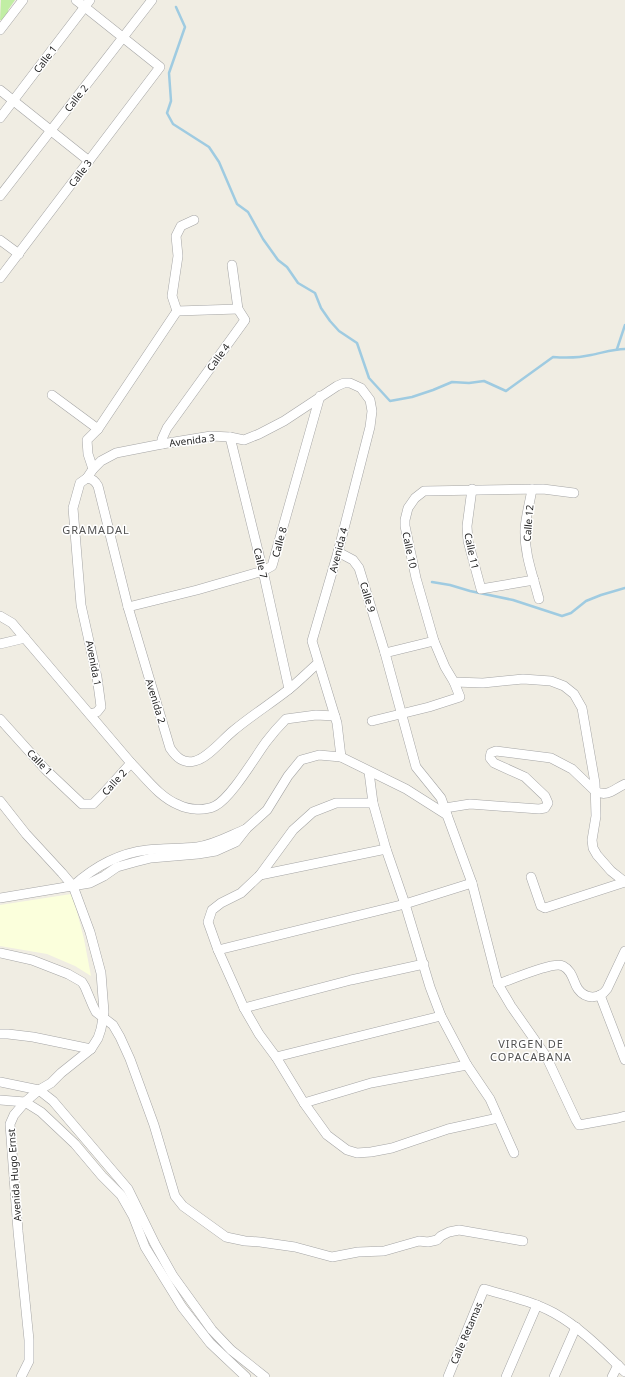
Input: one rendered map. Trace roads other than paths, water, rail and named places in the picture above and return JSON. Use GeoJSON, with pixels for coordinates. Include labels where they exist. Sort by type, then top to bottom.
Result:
{"type":"FeatureCollection","features":[{"type":"Feature","properties":{"kind":"street"},"geometry":{"type":"LineString","coordinates":[[0,30],[23,0]]}},
{"type":"Feature","properties":{"kind":"street"},"geometry":{"type":"LineString","coordinates":[[76,0],[88,3],[123,37]]}},
{"type":"Feature","properties":{"kind":"street","name":"Calle 2"},"geometry":{"type":"LineString","coordinates":[[0,196],[152,0]]}},
{"type":"Feature","properties":{"kind":"street","name":"Calle 1"},"geometry":{"type":"LineString","coordinates":[[0,118],[88,3]]}},
{"type":"Feature","properties":{"kind":"street","name":"Calle 3"},"geometry":{"type":"LineString","coordinates":[[0,278],[160,67],[123,37]]}},
{"type":"Feature","properties":{"kind":"street"},"geometry":{"type":"LineString","coordinates":[[0,90],[90,161]]}},
{"type":"Feature","properties":{"kind":"street"},"geometry":{"type":"LineString","coordinates":[[177,311],[172,296],[178,256],[176,236],[181,226],[194,220]]}},
{"type":"Feature","properties":{"kind":"street"},"geometry":{"type":"LineString","coordinates":[[0,240],[19,254]]}},
{"type":"Feature","properties":{"kind":"street","name":"Calle 4"},"geometry":{"type":"LineString","coordinates":[[162,444],[162,439],[167,428],[245,320],[238,309],[232,265]]}},
{"type":"Feature","properties":{"kind":"street"},"geometry":{"type":"LineString","coordinates":[[177,311],[238,309]]}},
{"type":"Feature","properties":{"kind":"street"},"geometry":{"type":"LineString","coordinates":[[94,469],[88,454],[88,440],[98,429],[177,311]]}},
{"type":"Feature","properties":{"kind":"street","name":"Avenida 4"},"geometry":{"type":"LineString","coordinates":[[320,396],[337,386],[350,383],[361,388],[366,393],[370,400],[372,411],[370,428],[338,552],[312,641],[335,716],[341,757]]}},
{"type":"Feature","properties":{"kind":"street"},"geometry":{"type":"LineString","coordinates":[[52,395],[98,429]]}},
{"type":"Feature","properties":{"kind":"street","name":"Avenida 3"},"geometry":{"type":"LineString","coordinates":[[87,478],[101,461],[116,453],[211,436],[230,437],[244,440],[284,421],[320,396]]}},
{"type":"Feature","properties":{"kind":"street","name":"Calle 8"},"geometry":{"type":"LineString","coordinates":[[263,570],[272,566],[320,396]]}},
{"type":"Feature","properties":{"kind":"street","name":"Calle 7"},"geometry":{"type":"LineString","coordinates":[[230,437],[263,570],[289,689]]}},
{"type":"Feature","properties":{"kind":"street","name":"Avenida 2"},"geometry":{"type":"LineString","coordinates":[[87,478],[92,479],[98,486],[128,607],[170,748],[175,756],[180,760],[194,762],[202,758],[234,730],[289,689],[318,663]]}},
{"type":"Feature","properties":{"kind":"street","name":"Avenida 1"},"geometry":{"type":"LineString","coordinates":[[87,478],[80,483],[73,508],[81,606],[97,677],[100,699],[100,707],[97,712],[90,714]]}},
{"type":"Feature","properties":{"kind":"street","name":"Calle 12"},"geometry":{"type":"LineString","coordinates":[[532,489],[525,540],[528,560],[540,599]]}},
{"type":"Feature","properties":{"kind":"street","name":"Calle 10"},"geometry":{"type":"LineString","coordinates":[[454,682],[445,667],[434,641],[416,578],[405,526],[406,513],[411,502],[424,491],[543,489],[574,493]]}},
{"type":"Feature","properties":{"kind":"street","name":"Calle 11"},"geometry":{"type":"LineString","coordinates":[[472,490],[467,526],[468,541],[481,589],[534,580]]}},
{"type":"Feature","properties":{"kind":"street","name":"Calle 9"},"geometry":{"type":"LineString","coordinates":[[338,552],[353,560],[359,568],[385,653],[416,767],[441,798],[446,811],[472,883],[498,984],[511,1006],[546,1056],[579,1125],[625,1116]]}},
{"type":"Feature","properties":{"kind":"street"},"geometry":{"type":"LineString","coordinates":[[128,607],[197,590],[263,570]]}},
{"type":"Feature","properties":{"kind":"street"},"geometry":{"type":"LineString","coordinates":[[0,616],[12,623],[90,714]]}},
{"type":"Feature","properties":{"kind":"street"},"geometry":{"type":"LineString","coordinates":[[0,644],[24,638]]}},
{"type":"Feature","properties":{"kind":"street"},"geometry":{"type":"LineString","coordinates":[[385,653],[434,641]]}},
{"type":"Feature","properties":{"kind":"street"},"geometry":{"type":"LineString","coordinates":[[372,721],[430,707],[460,697],[454,682],[483,683],[523,679],[551,682],[564,686],[574,694],[582,708],[595,783],[596,816],[592,840],[593,848],[611,871],[625,882]]}},
{"type":"Feature","properties":{"kind":"street","name":"Calle 2"},"geometry":{"type":"LineString","coordinates":[[82,804],[93,804],[131,764],[90,714]]}},
{"type":"Feature","properties":{"kind":"street"},"geometry":{"type":"LineString","coordinates":[[131,764],[165,797],[179,805],[194,809],[205,809],[216,806],[228,794],[267,740],[286,719],[316,715],[335,716]]}},
{"type":"Feature","properties":{"kind":"street","name":"Calle 1"},"geometry":{"type":"LineString","coordinates":[[0,719],[45,769],[82,804]]}},
{"type":"Feature","properties":{"kind":"street"},"geometry":{"type":"LineString","coordinates":[[0,898],[73,886],[83,877],[117,857],[146,850],[197,847],[214,843],[247,828],[267,810],[288,776],[301,760],[319,755],[341,757],[406,789],[446,811],[470,804],[539,809],[545,808],[548,803],[545,796],[525,777],[494,763],[491,760],[491,753],[496,751],[551,758],[572,770],[595,791],[603,795],[608,794],[625,784]]}},
{"type":"Feature","properties":{"kind":"street"},"geometry":{"type":"LineString","coordinates":[[369,772],[373,804],[386,849],[405,904],[430,987],[441,1016],[467,1065],[490,1099],[514,1153]]}},
{"type":"Feature","properties":{"kind":"street","name":"Avenida Hugo Ernst"},"geometry":{"type":"LineString","coordinates":[[0,801],[26,834],[73,886],[90,932],[102,973],[104,1017],[98,1038],[91,1049],[51,1083],[39,1090],[25,1102],[14,1115],[10,1124],[18,1231],[30,1353],[29,1361],[21,1377]]}},
{"type":"Feature","properties":{"kind":"street"},"geometry":{"type":"LineString","coordinates":[[373,804],[336,803],[313,812],[293,830],[260,875],[241,893],[221,903],[212,910],[208,922],[218,950],[244,1008],[259,1034],[276,1057],[304,1103],[327,1135],[347,1150],[357,1153],[392,1148],[448,1129],[498,1118]]}},
{"type":"Feature","properties":{"kind":"street"},"geometry":{"type":"LineString","coordinates":[[260,875],[386,849]]}},
{"type":"Feature","properties":{"kind":"street"},"geometry":{"type":"LineString","coordinates":[[531,877],[541,906],[545,908],[625,882]]}},
{"type":"Feature","properties":{"kind":"street"},"geometry":{"type":"LineString","coordinates":[[218,950],[405,904],[472,883]]}},
{"type":"Feature","properties":{"kind":"street"},"geometry":{"type":"LineString","coordinates":[[498,984],[546,967],[557,965],[563,966],[571,973],[580,991],[589,997],[600,996],[607,988],[625,951]]}},
{"type":"Feature","properties":{"kind":"street"},"geometry":{"type":"LineString","coordinates":[[0,953],[32,960],[76,978],[82,982],[92,1006],[96,1012],[113,1025],[130,1059],[154,1125],[175,1196],[183,1206],[226,1237],[245,1241],[295,1247],[332,1257],[358,1252],[384,1251],[419,1241],[428,1242],[437,1240],[449,1232],[460,1230],[523,1241]]}},
{"type":"Feature","properties":{"kind":"street"},"geometry":{"type":"LineString","coordinates":[[244,1008],[350,980],[424,964]]}},
{"type":"Feature","properties":{"kind":"street"},"geometry":{"type":"LineString","coordinates":[[600,996],[625,1060]]}},
{"type":"Feature","properties":{"kind":"street"},"geometry":{"type":"LineString","coordinates":[[276,1057],[441,1016]]}},
{"type":"Feature","properties":{"kind":"street"},"geometry":{"type":"LineString","coordinates":[[0,1034],[33,1037],[91,1049]]}},
{"type":"Feature","properties":{"kind":"street"},"geometry":{"type":"LineString","coordinates":[[304,1103],[371,1083],[467,1065]]}},
{"type":"Feature","properties":{"kind":"street"},"geometry":{"type":"LineString","coordinates":[[0,1082],[39,1090],[53,1101],[124,1192],[176,1282],[212,1330],[231,1350],[264,1377]]}},
{"type":"Feature","properties":{"kind":"street"},"geometry":{"type":"LineString","coordinates":[[0,1100],[25,1102],[41,1112],[75,1144],[102,1176],[124,1192],[145,1247],[182,1307],[210,1344],[246,1377]]}},
{"type":"Feature","properties":{"kind":"street","name":"Calle Retamas"},"geometry":{"type":"LineString","coordinates":[[448,1377],[484,1289],[537,1305]]}},
{"type":"Feature","properties":{"kind":"street"},"geometry":{"type":"LineString","coordinates":[[506,1377],[537,1305],[554,1313],[576,1327],[625,1372]]}},
{"type":"Feature","properties":{"kind":"street"},"geometry":{"type":"LineString","coordinates":[[554,1377],[576,1327]]}},
{"type":"Feature","properties":{"kind":"street"},"geometry":{"type":"LineString","coordinates":[[612,1377],[618,1365]]}},
{"type":"Feature","properties":{"kind":"waterway"},"geometry":{"type":"LineString","coordinates":[[176,7],[185,27],[169,73],[171,101],[167,113],[173,124],[209,147],[219,162],[237,204],[248,212],[263,239],[278,260],[287,267],[298,283],[315,293],[321,308],[330,321],[339,331],[357,343],[369,378],[390,401],[412,397],[452,382],[469,383],[484,381],[506,391],[553,357],[581,357],[612,350],[625,349]]}},
{"type":"Feature","properties":{"kind":"waterway"},"geometry":{"type":"LineString","coordinates":[[617,349],[625,325]]}},
{"type":"Feature","properties":{"kind":"waterway"},"geometry":{"type":"LineString","coordinates":[[432,582],[513,600],[562,616],[571,613],[586,601],[625,588]]}},
{"type":"Feature","properties":{"kind":"district","name":"GRAMADAL"},"geometry":{"type":"Point","coordinates":[96,530]}},
{"type":"Feature","properties":{"kind":"district","name":"VIRGEN DE COPACABANA"},"geometry":{"type":"Point","coordinates":[531,1050]}}]}
